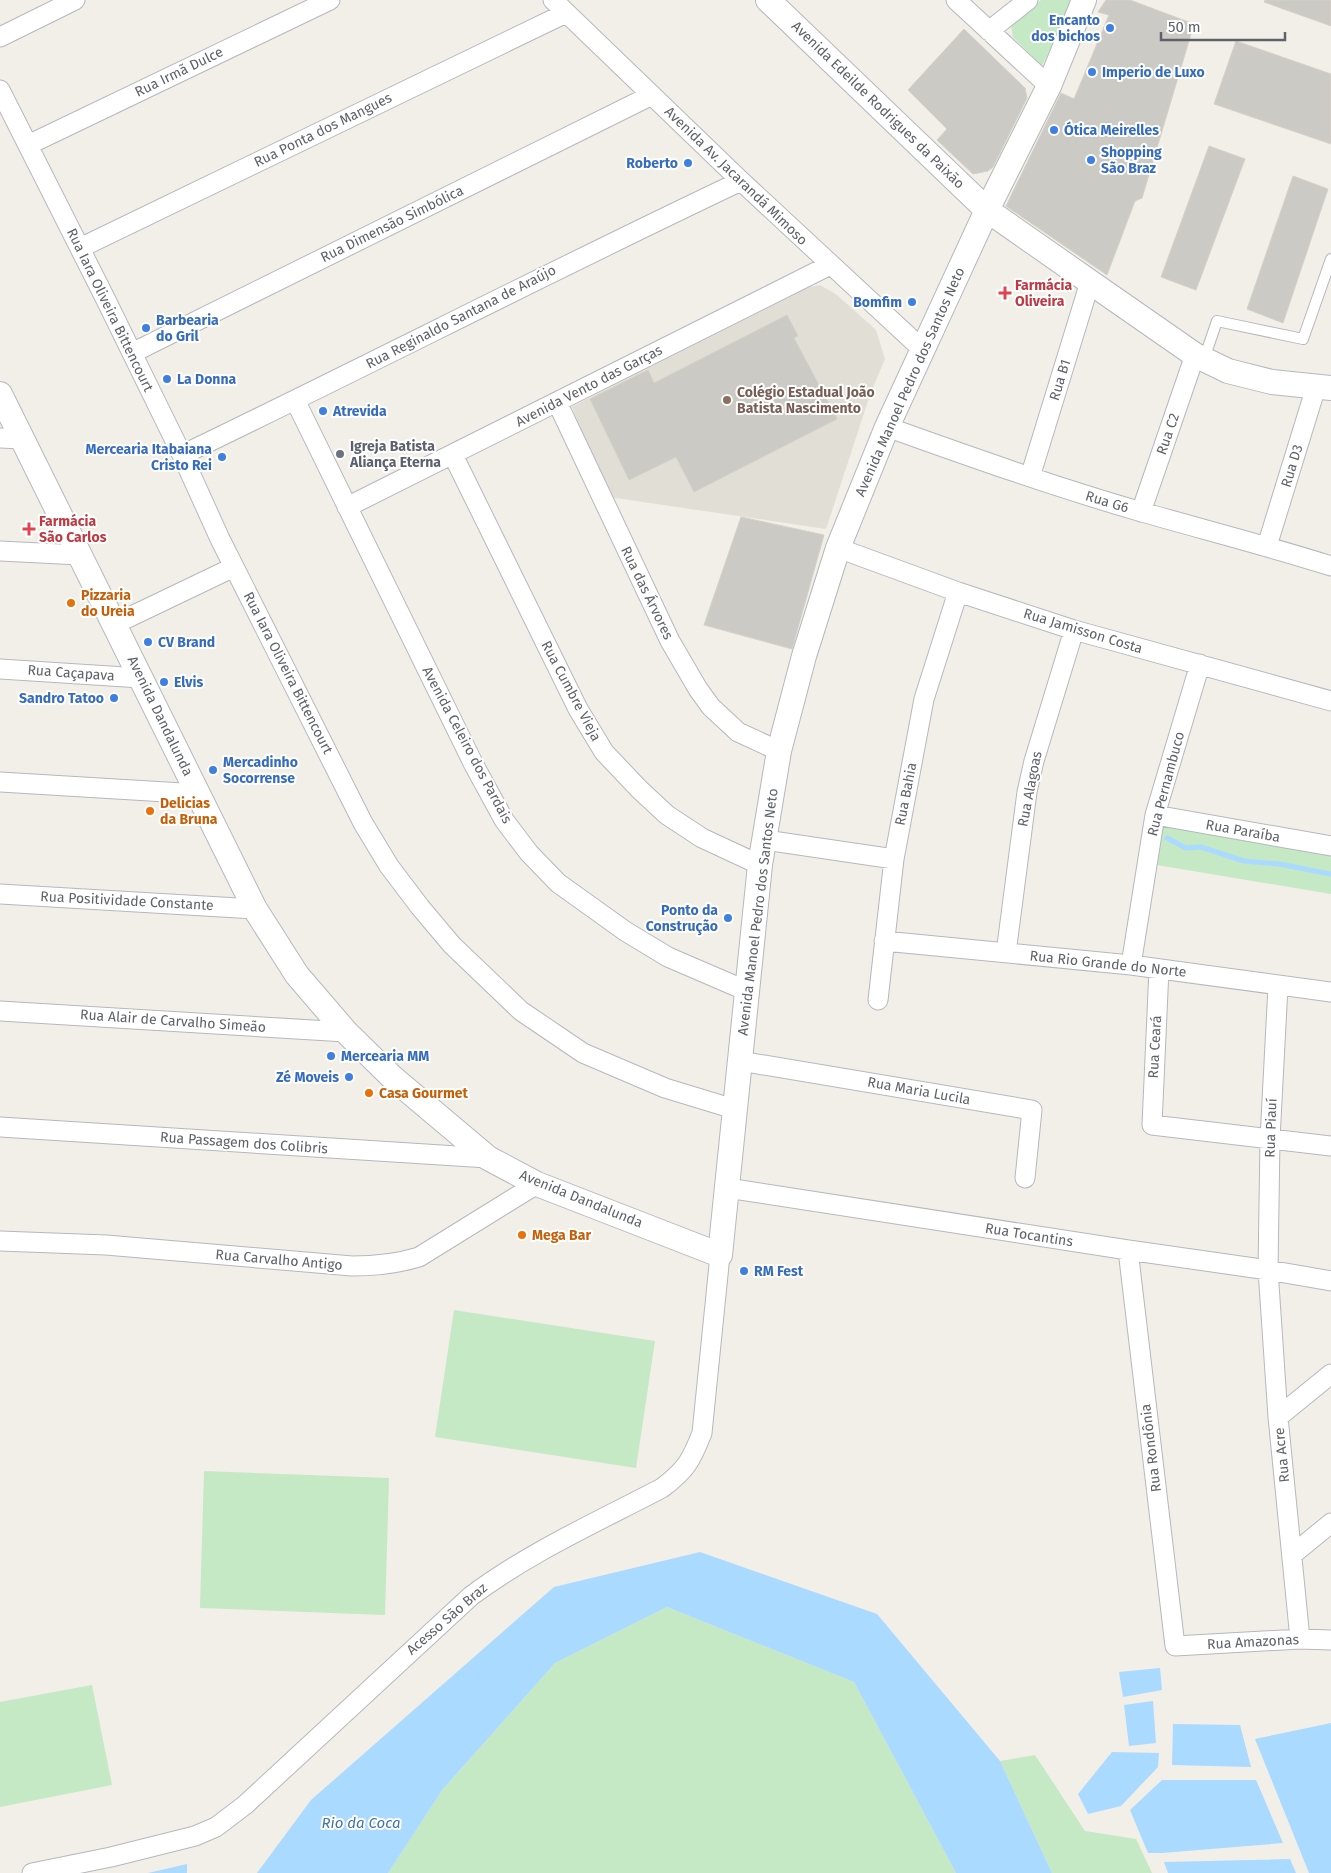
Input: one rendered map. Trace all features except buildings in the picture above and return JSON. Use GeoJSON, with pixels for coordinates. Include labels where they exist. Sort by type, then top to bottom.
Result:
{"type":"FeatureCollection","features":[{"type":"Feature","properties":{"kind":"street"},"geometry":{"type":"LineString","coordinates":[[0,37],[75,0]]}},
{"type":"Feature","properties":{"kind":"street","name":"Rua Irmã Dulce"},"geometry":{"type":"LineString","coordinates":[[28,145],[330,0]]}},
{"type":"Feature","properties":{"kind":"street","name":"Avenida Edeilde Rodrigues da Paixão"},"geometry":{"type":"LineString","coordinates":[[768,0],[987,210],[1200,357],[1228,371],[1251,377],[1272,382],[1323,388]]}},
{"type":"Feature","properties":{"kind":"street"},"geometry":{"type":"LineString","coordinates":[[956,0],[1048,86]]}},
{"type":"Feature","properties":{"kind":"street"},"geometry":{"type":"LineString","coordinates":[[989,31],[1028,0]]}},
{"type":"Feature","properties":{"kind":"street","name":"Avenida Manoel Pedro dos Santos Neto"},"geometry":{"type":"LineString","coordinates":[[720,1255],[760,865],[779,751],[804,652],[838,548],[886,427],[987,210],[1048,86],[1084,0]]}},
{"type":"Feature","properties":{"kind":"street","name":"Avenida Av. Jacarandá Mimoso"},"geometry":{"type":"LineString","coordinates":[[560,6],[741,182],[922,349]]}},
{"type":"Feature","properties":{"kind":"street","name":"Rua Ponta dos Mangues"},"geometry":{"type":"LineString","coordinates":[[80,248],[560,6]]}},
{"type":"Feature","properties":{"kind":"street","name":"Rua Iara Oliveira Bittencourt"},"geometry":{"type":"LineString","coordinates":[[0,90],[132,353],[234,567],[364,823],[389,866],[452,945],[521,1010],[583,1053],[665,1088],[734,1109]]}},
{"type":"Feature","properties":{"kind":"street","name":"Rua Dimensão Simbólica"},"geometry":{"type":"LineString","coordinates":[[132,353],[652,95]]}},
{"type":"Feature","properties":{"kind":"street","name":"Rua Reginaldo Santana de Araújo"},"geometry":{"type":"LineString","coordinates":[[182,455],[583,256],[741,182]]}},
{"type":"Feature","properties":{"kind":"street","name":"Avenida Vento das Garças"},"geometry":{"type":"LineString","coordinates":[[347,507],[830,265]]}},
{"type":"Feature","properties":{"kind":"street","name":"Rua B1"},"geometry":{"type":"LineString","coordinates":[[1030,477],[1090,282]]}},
{"type":"Feature","properties":{"kind":"street","name":"Rua C2"},"geometry":{"type":"LineString","coordinates":[[1141,512],[1200,357]]}},
{"type":"Feature","properties":{"kind":"street","name":"Rua D3"},"geometry":{"type":"LineString","coordinates":[[1268,546],[1323,388]]}},
{"type":"Feature","properties":{"kind":"street","name":"Avenida Dandalunda"},"geometry":{"type":"LineString","coordinates":[[0,394],[11,439],[80,556],[255,909],[297,975],[346,1032],[400,1085],[488,1158],[538,1184],[720,1255]]}},
{"type":"Feature","properties":{"kind":"street","name":"Avenida Celeiro dos Pardais"},"geometry":{"type":"LineString","coordinates":[[294,400],[474,766],[504,820],[529,853],[558,883],[625,931],[668,957],[746,991]]}},
{"type":"Feature","properties":{"kind":"street","name":"Rua das Árvores"},"geometry":{"type":"LineString","coordinates":[[556,402],[670,641],[698,688],[711,707],[738,732],[779,751]]}},
{"type":"Feature","properties":{"kind":"street","name":"Rua G6"},"geometry":{"type":"LineString","coordinates":[[886,427],[1030,477],[1141,512],[1268,546],[1331,566]]}},
{"type":"Feature","properties":{"kind":"street","name":"Rua Cumbre Vieja"},"geometry":{"type":"LineString","coordinates":[[453,454],[578,709],[604,752],[667,815],[702,838],[760,865]]}},
{"type":"Feature","properties":{"kind":"street","name":"Rua Jamisson Costa"},"geometry":{"type":"LineString","coordinates":[[838,548],[958,592],[1074,630],[1331,701]]}},
{"type":"Feature","properties":{"kind":"street"},"geometry":{"type":"LineString","coordinates":[[0,551],[80,556]]}},
{"type":"Feature","properties":{"kind":"street"},"geometry":{"type":"LineString","coordinates":[[115,624],[234,567]]}},
{"type":"Feature","properties":{"kind":"street","name":"Rua Bahia"},"geometry":{"type":"LineString","coordinates":[[878,1000],[894,859],[924,699],[958,592]]}},
{"type":"Feature","properties":{"kind":"street","name":"Rua Alagoas"},"geometry":{"type":"LineString","coordinates":[[1006,953],[1027,792],[1034,760],[1074,630]]}},
{"type":"Feature","properties":{"kind":"street","name":"Rua Pernambuco"},"geometry":{"type":"LineString","coordinates":[[1131,965],[1155,815],[1200,664]]}},
{"type":"Feature","properties":{"kind":"street","name":"Rua Caçapava"},"geometry":{"type":"LineString","coordinates":[[0,669],[141,678]]}},
{"type":"Feature","properties":{"kind":"street"},"geometry":{"type":"LineString","coordinates":[[0,782],[199,794]]}},
{"type":"Feature","properties":{"kind":"street","name":"Rua Paraíba"},"geometry":{"type":"LineString","coordinates":[[1155,815],[1331,846]]}},
{"type":"Feature","properties":{"kind":"street"},"geometry":{"type":"LineString","coordinates":[[765,840],[894,859]]}},
{"type":"Feature","properties":{"kind":"street","name":"Rua Positividade Constante"},"geometry":{"type":"LineString","coordinates":[[0,894],[255,909]]}},
{"type":"Feature","properties":{"kind":"street","name":"Rua Rio Grande do Norte"},"geometry":{"type":"LineString","coordinates":[[884,941],[1131,965],[1331,992]]}},
{"type":"Feature","properties":{"kind":"street","name":"Rua Ceará"},"geometry":{"type":"LineString","coordinates":[[1159,969],[1152,1125],[1270,1139]]}},
{"type":"Feature","properties":{"kind":"street","name":"Rua Piauí"},"geometry":{"type":"LineString","coordinates":[[1268,1270],[1270,1139],[1278,986]]}},
{"type":"Feature","properties":{"kind":"street","name":"Rua Alair de Carvalho Simeão"},"geometry":{"type":"LineString","coordinates":[[0,1010],[346,1032]]}},
{"type":"Feature","properties":{"kind":"street","name":"Rua Maria Lucila"},"geometry":{"type":"LineString","coordinates":[[740,1061],[1032,1110],[1026,1178]]}},
{"type":"Feature","properties":{"kind":"street","name":"Rua Passagem dos Colibris"},"geometry":{"type":"LineString","coordinates":[[0,1127],[488,1158]]}},
{"type":"Feature","properties":{"kind":"street"},"geometry":{"type":"LineString","coordinates":[[1270,1139],[1331,1146]]}},
{"type":"Feature","properties":{"kind":"street","name":"Rua Carvalho Antigo"},"geometry":{"type":"LineString","coordinates":[[0,1241],[106,1245],[352,1266],[380,1266],[400,1263],[419,1257],[440,1246],[538,1184]]}},
{"type":"Feature","properties":{"kind":"street","name":"Rua Tocantins"},"geometry":{"type":"LineString","coordinates":[[728,1188],[1331,1281]]}},
{"type":"Feature","properties":{"kind":"street","name":"Rua Rondônia"},"geometry":{"type":"LineString","coordinates":[[1128,1250],[1174,1646]]}},
{"type":"Feature","properties":{"kind":"street","name":"Acesso São Braz"},"geometry":{"type":"LineString","coordinates":[[32,1873],[111,1858],[194,1836],[216,1827],[245,1805],[417,1644],[472,1596],[534,1554],[662,1488],[676,1478],[691,1460],[702,1433],[720,1255]]}},
{"type":"Feature","properties":{"kind":"street","name":"Rua Acre"},"geometry":{"type":"LineString","coordinates":[[1268,1270],[1278,1417],[1300,1639]]}},
{"type":"Feature","properties":{"kind":"street"},"geometry":{"type":"LineString","coordinates":[[1278,1417],[1331,1374]]}},
{"type":"Feature","properties":{"kind":"street"},"geometry":{"type":"LineString","coordinates":[[1292,1555],[1331,1523]]}},
{"type":"Feature","properties":{"kind":"street","name":"Rua Amazonas"},"geometry":{"type":"LineString","coordinates":[[1174,1646],[1300,1639],[1331,1640]]}},
{"type":"Feature","properties":{"kind":"lane"},"geometry":{"type":"LineString","coordinates":[[1200,357],[1216,321],[1303,339],[1331,260]]}},
{"type":"Feature","properties":{"kind":"shaded area","name":"Colégio Estadual João Batista Nascimento"},"geometry":{"type":"Polygon","coordinates":[[[820,285],[837,295],[876,330],[885,359],[871,392],[826,529],[609,497],[572,407],[794,290],[820,285]]]}},
{"type":"Feature","properties":{"kind":"green space"},"geometry":{"type":"Polygon","coordinates":[[[1041,0],[1073,0],[1042,66],[1013,37],[1011,25],[1041,0]]]}},
{"type":"Feature","properties":{"kind":"green space"},"geometry":{"type":"Polygon","coordinates":[[[1159,823],[1331,855],[1331,894],[1151,864],[1159,823]]]}},
{"type":"Feature","properties":{"kind":"green space"},"geometry":{"type":"Polygon","coordinates":[[[454,1310],[655,1341],[636,1468],[435,1437],[454,1310]]]}},
{"type":"Feature","properties":{"kind":"green space"},"geometry":{"type":"Polygon","coordinates":[[[204,1471],[389,1478],[385,1615],[200,1608],[204,1471]]]}},
{"type":"Feature","properties":{"kind":"green space"},"geometry":{"type":"Polygon","coordinates":[[[667,1607],[854,1682],[956,1873],[388,1873],[443,1789],[555,1663],[667,1607]]]}},
{"type":"Feature","properties":{"kind":"green space"},"geometry":{"type":"Polygon","coordinates":[[[92,1685],[112,1785],[0,1807],[0,1702],[92,1685]]]}},
{"type":"Feature","properties":{"kind":"green space"},"geometry":{"type":"Polygon","coordinates":[[[1035,1755],[1085,1831],[1136,1839],[1152,1873],[1052,1873],[1000,1761],[1035,1755]]]}},
{"type":"Feature","properties":{"kind":"water","name":"Rio da Coca"},"geometry":{"type":"Polygon","coordinates":[[[700,1552],[877,1614],[1000,1761],[1052,1873],[956,1873],[854,1682],[667,1607],[555,1663],[443,1789],[388,1873],[257,1873],[311,1800],[554,1587],[700,1552]]]}},
{"type":"Feature","properties":{"kind":"water"},"geometry":{"type":"Polygon","coordinates":[[[1160,1668],[1162,1690],[1123,1697],[1119,1672],[1160,1668]]]}},
{"type":"Feature","properties":{"kind":"water"},"geometry":{"type":"Polygon","coordinates":[[[1153,1701],[1156,1743],[1129,1746],[1124,1705],[1153,1701]]]}},
{"type":"Feature","properties":{"kind":"water"},"geometry":{"type":"Polygon","coordinates":[[[1331,1723],[1331,1873],[1309,1873],[1255,1739],[1331,1723]]]}},
{"type":"Feature","properties":{"kind":"water"},"geometry":{"type":"Polygon","coordinates":[[[1173,1724],[1240,1725],[1251,1767],[1172,1765],[1173,1724]]]}},
{"type":"Feature","properties":{"kind":"water"},"geometry":{"type":"Polygon","coordinates":[[[1112,1752],[1159,1753],[1158,1767],[1121,1806],[1088,1814],[1078,1794],[1112,1752]]]}},
{"type":"Feature","properties":{"kind":"water"},"geometry":{"type":"Polygon","coordinates":[[[1162,1780],[1256,1780],[1283,1843],[1148,1853],[1130,1810],[1162,1780]]]}},
{"type":"Feature","properties":{"kind":"water"},"geometry":{"type":"Polygon","coordinates":[[[1290,1859],[1296,1873],[1168,1873],[1164,1862],[1290,1859]]]}},
{"type":"Feature","properties":{"kind":"water"},"geometry":{"type":"Polygon","coordinates":[[[187,1864],[187,1873],[148,1873],[187,1864]]]}},
{"type":"Feature","properties":{"kind":"waterway"},"geometry":{"type":"LineString","coordinates":[[1167,838],[1186,848],[1201,847],[1244,861],[1279,864],[1331,874]]}},
{"type":"Feature","properties":{"kind":"place","name":"Encanto dos bichos"},"geometry":{"type":"Point","coordinates":[1110,28]}},
{"type":"Feature","properties":{"kind":"place","name":"Imperio de Luxo"},"geometry":{"type":"Point","coordinates":[1092,72]}},
{"type":"Feature","properties":{"kind":"place","name":"Ótica Meirelles"},"geometry":{"type":"Point","coordinates":[1054,130]}},
{"type":"Feature","properties":{"kind":"place","name":"Shopping São Braz"},"geometry":{"type":"Point","coordinates":[1091,160]}},
{"type":"Feature","properties":{"kind":"place","name":"Roberto"},"geometry":{"type":"Point","coordinates":[688,163]}},
{"type":"Feature","properties":{"kind":"place","name":"Farmácia Oliveira"},"geometry":{"type":"Point","coordinates":[1005,293]}},
{"type":"Feature","properties":{"kind":"place","name":"Bomfim"},"geometry":{"type":"Point","coordinates":[912,302]}},
{"type":"Feature","properties":{"kind":"place","name":"Barbearia do Gril"},"geometry":{"type":"Point","coordinates":[146,328]}},
{"type":"Feature","properties":{"kind":"place","name":"La Donna"},"geometry":{"type":"Point","coordinates":[167,379]}},
{"type":"Feature","properties":{"kind":"place","name":"Colégio Estadual João Batista Nascimento"},"geometry":{"type":"Point","coordinates":[727,400]}},
{"type":"Feature","properties":{"kind":"place","name":"Atrevida"},"geometry":{"type":"Point","coordinates":[323,411]}},
{"type":"Feature","properties":{"kind":"place","name":"Igreja Batista Aliança Eterna"},"geometry":{"type":"Point","coordinates":[340,454]}},
{"type":"Feature","properties":{"kind":"place","name":"Mercearia Itabaiana Cristo Rei"},"geometry":{"type":"Point","coordinates":[222,457]}},
{"type":"Feature","properties":{"kind":"place","name":"Farmácia São Carlos"},"geometry":{"type":"Point","coordinates":[29,529]}},
{"type":"Feature","properties":{"kind":"place","name":"Pizzaria do Ureia"},"geometry":{"type":"Point","coordinates":[71,603]}},
{"type":"Feature","properties":{"kind":"place","name":"CV Brand"},"geometry":{"type":"Point","coordinates":[148,642]}},
{"type":"Feature","properties":{"kind":"place","name":"Elvis"},"geometry":{"type":"Point","coordinates":[164,682]}},
{"type":"Feature","properties":{"kind":"place","name":"Sandro Tatoo"},"geometry":{"type":"Point","coordinates":[114,698]}},
{"type":"Feature","properties":{"kind":"place","name":"Mercadinho Socorrense"},"geometry":{"type":"Point","coordinates":[213,770]}},
{"type":"Feature","properties":{"kind":"place","name":"Delicias da Bruna"},"geometry":{"type":"Point","coordinates":[150,811]}},
{"type":"Feature","properties":{"kind":"place","name":"Ponto da Construção"},"geometry":{"type":"Point","coordinates":[728,918]}},
{"type":"Feature","properties":{"kind":"place","name":"Mercearia MM"},"geometry":{"type":"Point","coordinates":[331,1056]}},
{"type":"Feature","properties":{"kind":"place","name":"Zé Moveis"},"geometry":{"type":"Point","coordinates":[349,1077]}},
{"type":"Feature","properties":{"kind":"place","name":"Casa Gourmet"},"geometry":{"type":"Point","coordinates":[369,1093]}},
{"type":"Feature","properties":{"kind":"place","name":"Mega Bar"},"geometry":{"type":"Point","coordinates":[522,1235]}},
{"type":"Feature","properties":{"kind":"place","name":"RM Fest"},"geometry":{"type":"Point","coordinates":[744,1271]}}]}
